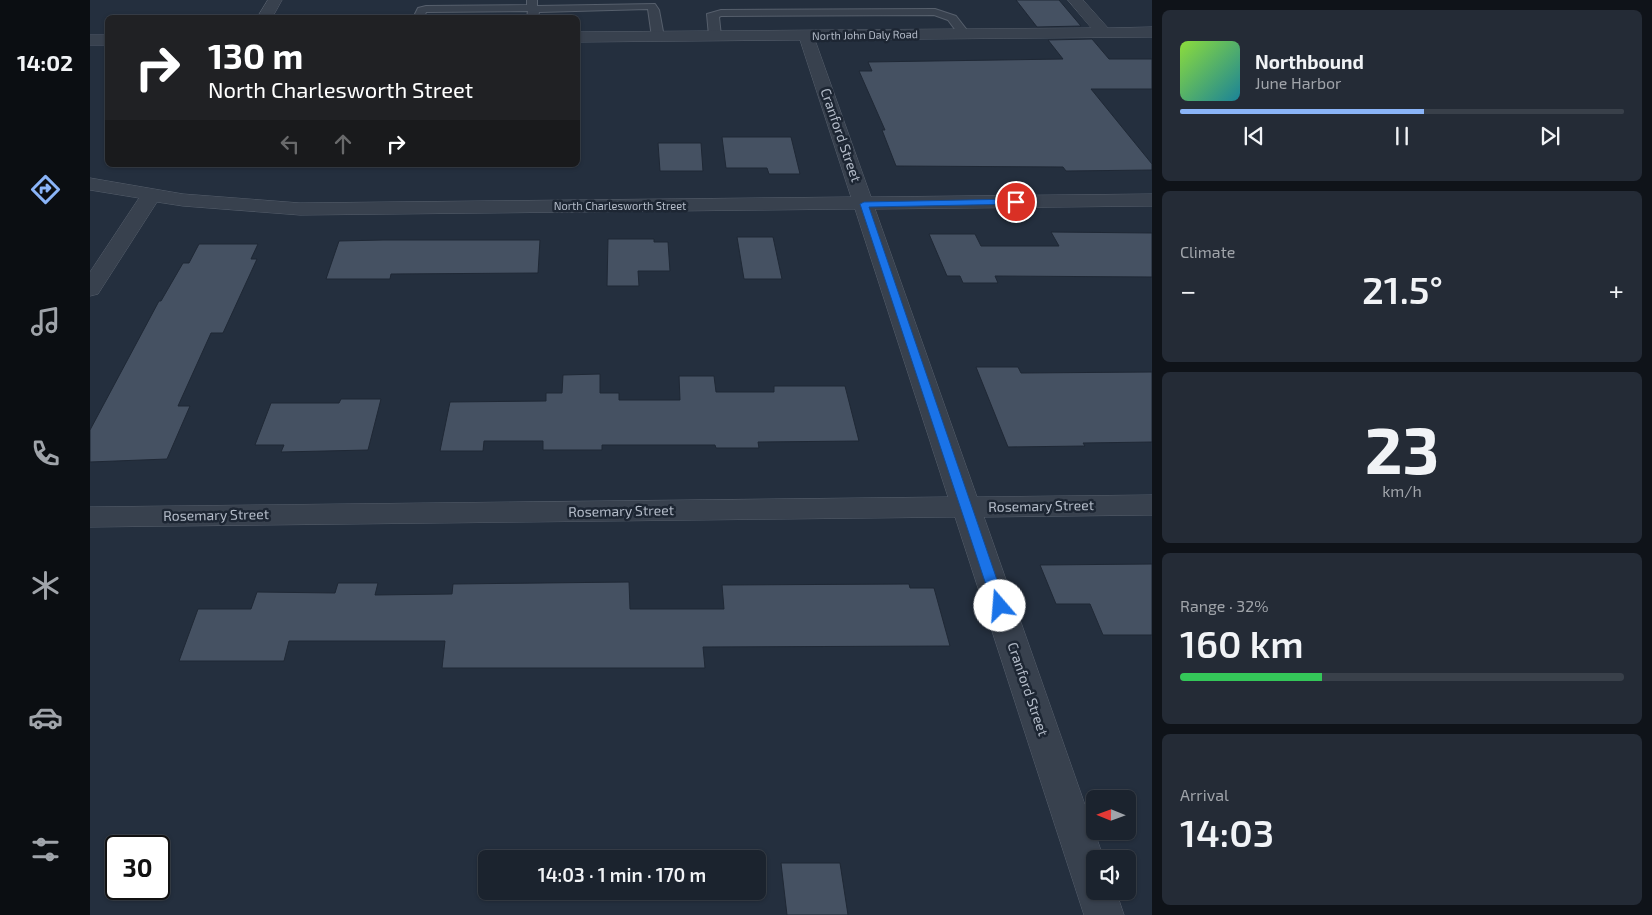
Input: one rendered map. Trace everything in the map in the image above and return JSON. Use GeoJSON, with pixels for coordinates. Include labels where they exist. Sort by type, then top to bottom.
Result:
{"type":"FeatureCollection","features":[{"type":"Feature","properties":{"kind":"street"},"geometry":{"type":"LineString","coordinates":[[266,15],[274,0]]}},
{"type":"Feature","properties":{"kind":"street"},"geometry":{"type":"LineString","coordinates":[[1075,0],[1104,32]]}},
{"type":"Feature","properties":{"kind":"street","name":"North John Daly Road"},"geometry":{"type":"LineString","coordinates":[[580,37],[1152,32]]}},
{"type":"Feature","properties":{"kind":"street","name":"Cranford Street"},"geometry":{"type":"LineString","coordinates":[[806,36],[1086,863]]}},
{"type":"Feature","properties":{"kind":"street"},"geometry":{"type":"LineString","coordinates":[[90,40],[105,40]]}},
{"type":"Feature","properties":{"kind":"street","name":"North Charlesworth Street"},"geometry":{"type":"LineString","coordinates":[[90,184],[151,195],[220,204],[300,209],[1152,200]]}},
{"type":"Feature","properties":{"kind":"street"},"geometry":{"type":"LineString","coordinates":[[90,289],[151,195]]}},
{"type":"Feature","properties":{"kind":"street","name":"Rosemary Street"},"geometry":{"type":"LineString","coordinates":[[90,517],[1152,504]]}},
{"type":"Feature","properties":{"kind":"street","name":"Cranford Street"},"geometry":{"type":"LineString","coordinates":[[1099,900],[1104,915]]}},
{"type":"Feature","properties":{"kind":"lane"},"geometry":{"type":"LineString","coordinates":[[423,9],[651,6],[654,10],[658,36]]}},
{"type":"Feature","properties":{"kind":"lane"},"geometry":{"type":"LineString","coordinates":[[715,36],[713,14],[721,13],[936,12],[952,18],[964,34]]}},
{"type":"Feature","properties":{"kind":"building"},"geometry":{"type":"Polygon","coordinates":[[[1016,0],[1059,0],[1081,26],[1037,27],[1016,0]]]}},
{"type":"Feature","properties":{"kind":"building"},"geometry":{"type":"Polygon","coordinates":[[[1092,39],[1109,59],[1152,59],[1152,89],[1091,89],[1152,164],[1152,170],[1066,171],[1063,167],[896,166],[882,130],[885,130],[859,71],[872,71],[868,62],[1063,59],[1048,40],[1092,39]]]}},
{"type":"Feature","properties":{"kind":"building"},"geometry":{"type":"Polygon","coordinates":[[[722,137],[791,137],[800,174],[769,174],[767,168],[726,168],[722,137]]]}},
{"type":"Feature","properties":{"kind":"building"},"geometry":{"type":"Polygon","coordinates":[[[658,143],[701,143],[703,171],[660,171],[658,143]]]}},
{"type":"Feature","properties":{"kind":"building"},"geometry":{"type":"Polygon","coordinates":[[[1051,232],[1152,233],[1152,277],[995,276],[998,283],[963,283],[960,276],[947,276],[929,234],[975,234],[981,246],[1059,246],[1051,232]]]}},
{"type":"Feature","properties":{"kind":"building"},"geometry":{"type":"Polygon","coordinates":[[[737,237],[773,237],[782,279],[744,279],[737,237]]]}},
{"type":"Feature","properties":{"kind":"building"},"geometry":{"type":"Polygon","coordinates":[[[608,239],[654,239],[654,242],[668,242],[670,271],[638,271],[639,286],[607,286],[608,239]]]}},
{"type":"Feature","properties":{"kind":"building"},"geometry":{"type":"Polygon","coordinates":[[[540,240],[538,273],[391,274],[390,279],[326,279],[339,241],[540,240]]]}},
{"type":"Feature","properties":{"kind":"building"},"geometry":{"type":"Polygon","coordinates":[[[199,244],[258,244],[251,259],[257,259],[223,333],[211,333],[178,406],[190,406],[167,459],[90,462],[90,430],[159,301],[161,301],[183,263],[189,263],[199,244]]]}},
{"type":"Feature","properties":{"kind":"building"},"geometry":{"type":"Polygon","coordinates":[[[976,367],[1018,367],[1021,373],[1152,372],[1152,442],[1083,443],[1085,446],[1008,447],[976,367]]]}},
{"type":"Feature","properties":{"kind":"building"},"geometry":{"type":"Polygon","coordinates":[[[600,374],[600,393],[619,393],[619,400],[680,400],[679,376],[714,376],[716,392],[774,392],[774,386],[845,386],[859,441],[758,442],[759,448],[716,448],[715,445],[602,445],[602,450],[543,450],[543,441],[484,441],[483,451],[440,451],[450,402],[546,401],[546,393],[562,393],[563,375],[600,374]]]}},
{"type":"Feature","properties":{"kind":"building"},"geometry":{"type":"Polygon","coordinates":[[[341,399],[381,399],[368,450],[281,452],[284,445],[255,445],[271,403],[339,403],[341,399]]]}},
{"type":"Feature","properties":{"kind":"building"},"geometry":{"type":"Polygon","coordinates":[[[1152,564],[1152,635],[1103,635],[1090,604],[1056,604],[1040,565],[1152,564]]]}},
{"type":"Feature","properties":{"kind":"building"},"geometry":{"type":"Polygon","coordinates":[[[629,582],[630,609],[724,609],[722,585],[909,584],[910,588],[934,588],[950,646],[703,647],[705,668],[442,668],[445,641],[289,641],[284,661],[179,661],[198,609],[251,609],[257,592],[335,593],[338,583],[378,583],[375,595],[452,594],[453,584],[629,582]]]}},
{"type":"Feature","properties":{"kind":"building"},"geometry":{"type":"Polygon","coordinates":[[[781,863],[840,863],[848,915],[787,915],[781,863]]]}},
{"type":"Feature","properties":{"kind":"route"},"geometry":{"type":"LineString","coordinates":[[1000,606],[864,204],[1016,202]]}}]}
